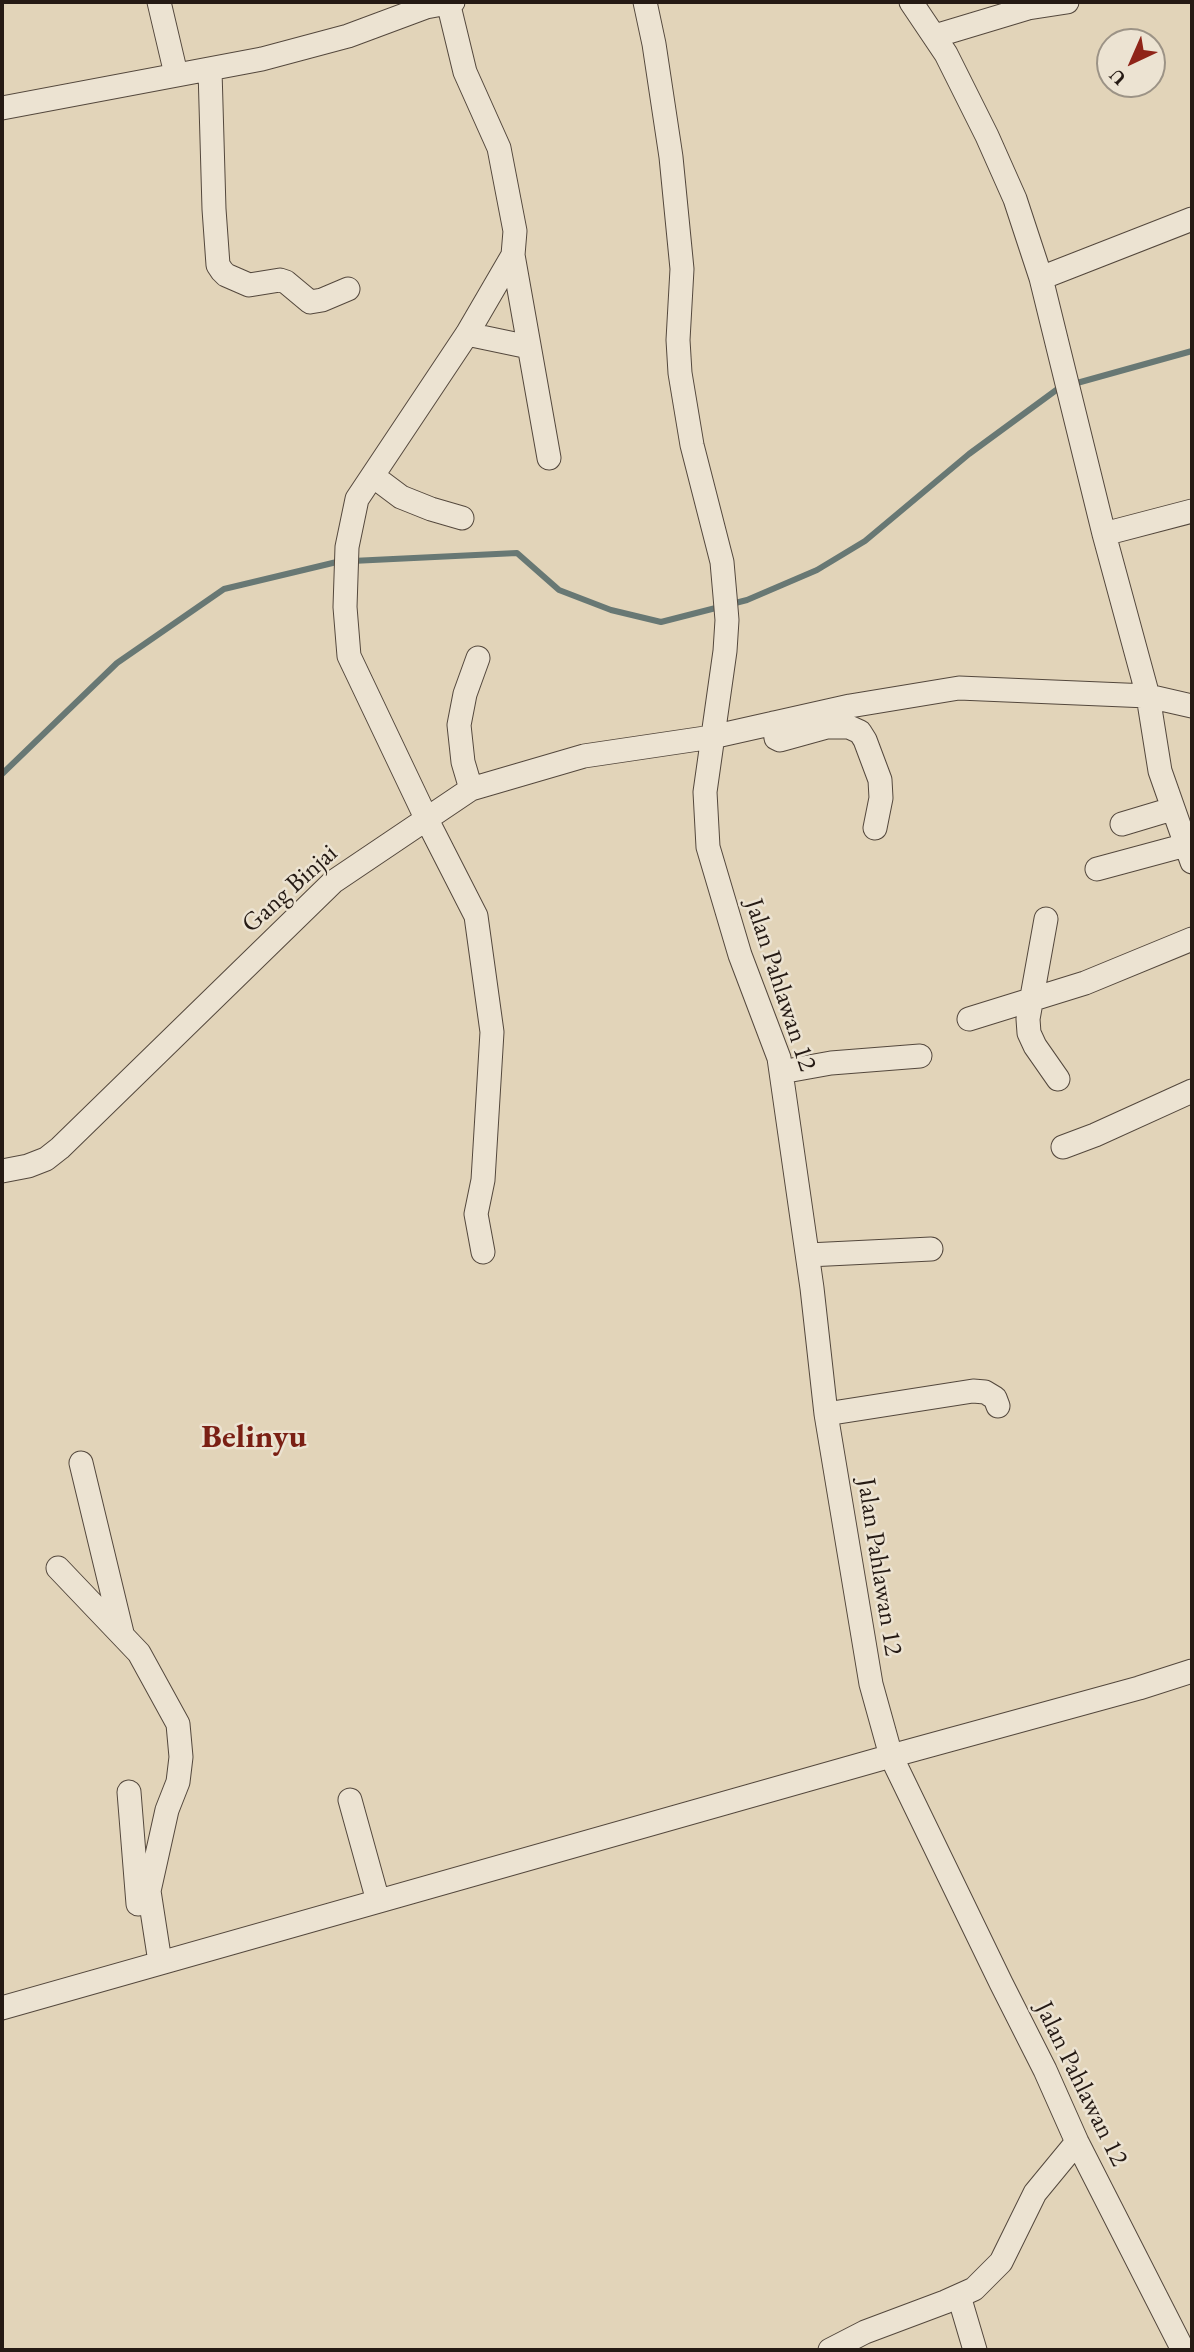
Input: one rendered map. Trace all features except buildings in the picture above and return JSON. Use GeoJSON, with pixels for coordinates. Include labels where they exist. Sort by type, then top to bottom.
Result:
{"type":"FeatureCollection","features":[{"type":"Feature","properties":{"kind":"street"},"geometry":{"type":"LineString","coordinates":[[159,2],[176,74]]}},
{"type":"Feature","properties":{"kind":"street","name":"Jalan Pahlawan 12"},"geometry":{"type":"LineString","coordinates":[[645,2],[671,156],[682,269],[678,340],[680,373],[692,445],[722,562],[727,620],[705,792],[708,848],[740,955],[779,1058],[808,1255],[827,1414],[871,1684],[891,1756],[1045,2070],[1077,2142],[1183,2350]]}},
{"type":"Feature","properties":{"kind":"street"},"geometry":{"type":"LineString","coordinates":[[911,2],[935,36],[993,148],[1015,199],[1041,278],[1104,534],[1148,696],[1160,771],[1189,853],[1097,869]]}},
{"type":"Feature","properties":{"kind":"street"},"geometry":{"type":"LineString","coordinates":[[935,36],[1028,8],[1067,2]]}},
{"type":"Feature","properties":{"kind":"street"},"geometry":{"type":"LineString","coordinates":[[2,107],[261,59],[348,36],[442,3],[465,72],[499,148],[515,231],[513,255],[549,457]]}},
{"type":"Feature","properties":{"kind":"street"},"geometry":{"type":"LineString","coordinates":[[210,70],[218,265],[226,275],[249,285],[280,280],[286,282],[310,302],[348,289]]}},
{"type":"Feature","properties":{"kind":"street"},"geometry":{"type":"LineString","coordinates":[[1041,278],[1192,219]]}},
{"type":"Feature","properties":{"kind":"street"},"geometry":{"type":"LineString","coordinates":[[483,1252],[476,1214],[483,1180],[492,1032],[476,916],[349,656],[345,607],[347,559],[357,499],[467,334],[513,255]]}},
{"type":"Feature","properties":{"kind":"street"},"geometry":{"type":"LineString","coordinates":[[467,334],[529,347]]}},
{"type":"Feature","properties":{"kind":"street"},"geometry":{"type":"LineString","coordinates":[[373,476],[401,497],[462,518]]}},
{"type":"Feature","properties":{"kind":"street"},"geometry":{"type":"LineString","coordinates":[[1104,534],[1192,511]]}},
{"type":"Feature","properties":{"kind":"street"},"geometry":{"type":"LineString","coordinates":[[471,789],[463,762],[459,725],[465,694],[478,658]]}},
{"type":"Feature","properties":{"kind":"street","name":"Gang Binjai"},"geometry":{"type":"LineString","coordinates":[[2,1171],[37,1162],[60,1148],[332,882],[471,789],[584,756],[712,737],[850,706],[959,688],[1148,696],[1192,706]]}},
{"type":"Feature","properties":{"kind":"street"},"geometry":{"type":"LineString","coordinates":[[774,723],[776,738],[780,740],[827,727],[849,727],[860,732],[866,740],[880,780],[881,798],[875,828]]}},
{"type":"Feature","properties":{"kind":"street"},"geometry":{"type":"LineString","coordinates":[[1122,824],[1172,809]]}},
{"type":"Feature","properties":{"kind":"street"},"geometry":{"type":"LineString","coordinates":[[1046,919],[1028,1019],[1029,1033],[1058,1079]]}},
{"type":"Feature","properties":{"kind":"street"},"geometry":{"type":"LineString","coordinates":[[969,1019],[1085,983],[1192,939]]}},
{"type":"Feature","properties":{"kind":"street"},"geometry":{"type":"LineString","coordinates":[[781,1072],[831,1063],[920,1056]]}},
{"type":"Feature","properties":{"kind":"street"},"geometry":{"type":"LineString","coordinates":[[1063,1147],[1192,1091]]}},
{"type":"Feature","properties":{"kind":"street"},"geometry":{"type":"LineString","coordinates":[[808,1255],[931,1249]]}},
{"type":"Feature","properties":{"kind":"street"},"geometry":{"type":"LineString","coordinates":[[827,1414],[973,1391],[985,1392],[995,1398],[998,1406]]}},
{"type":"Feature","properties":{"kind":"street"},"geometry":{"type":"LineString","coordinates":[[81,1464],[122,1636]]}},
{"type":"Feature","properties":{"kind":"street"},"geometry":{"type":"LineString","coordinates":[[58,1568],[139,1653],[178,1724],[181,1757],[178,1782],[167,1810],[149,1891],[152,1965]]}},
{"type":"Feature","properties":{"kind":"street"},"geometry":{"type":"LineString","coordinates":[[2,2008],[77,1989],[152,1965],[1192,1671]]}},
{"type":"Feature","properties":{"kind":"street"},"geometry":{"type":"LineString","coordinates":[[129,1792],[152,1965]]}},
{"type":"Feature","properties":{"kind":"street"},"geometry":{"type":"LineString","coordinates":[[350,1800],[378,1901]]}},
{"type":"Feature","properties":{"kind":"street"},"geometry":{"type":"LineString","coordinates":[[830,2350],[865,2332],[974,2289],[1001,2262],[1035,2193],[1077,2142]]}},
{"type":"Feature","properties":{"kind":"street"},"geometry":{"type":"LineString","coordinates":[[959,2296],[975,2350]]}},
{"type":"Feature","properties":{"kind":"waterway"},"geometry":{"type":"LineString","coordinates":[[352,561],[517,553],[559,590],[611,610],[661,622],[747,600],[817,570],[865,541],[969,454],[1059,388],[1192,351]]}},
{"type":"Feature","properties":{"kind":"waterway"},"geometry":{"type":"LineString","coordinates":[[2,774],[117,663],[224,589],[341,561]]}},
{"type":"Feature","properties":{"kind":"district","name":"Belinyu"},"geometry":{"type":"Point","coordinates":[254,1438]}}]}
